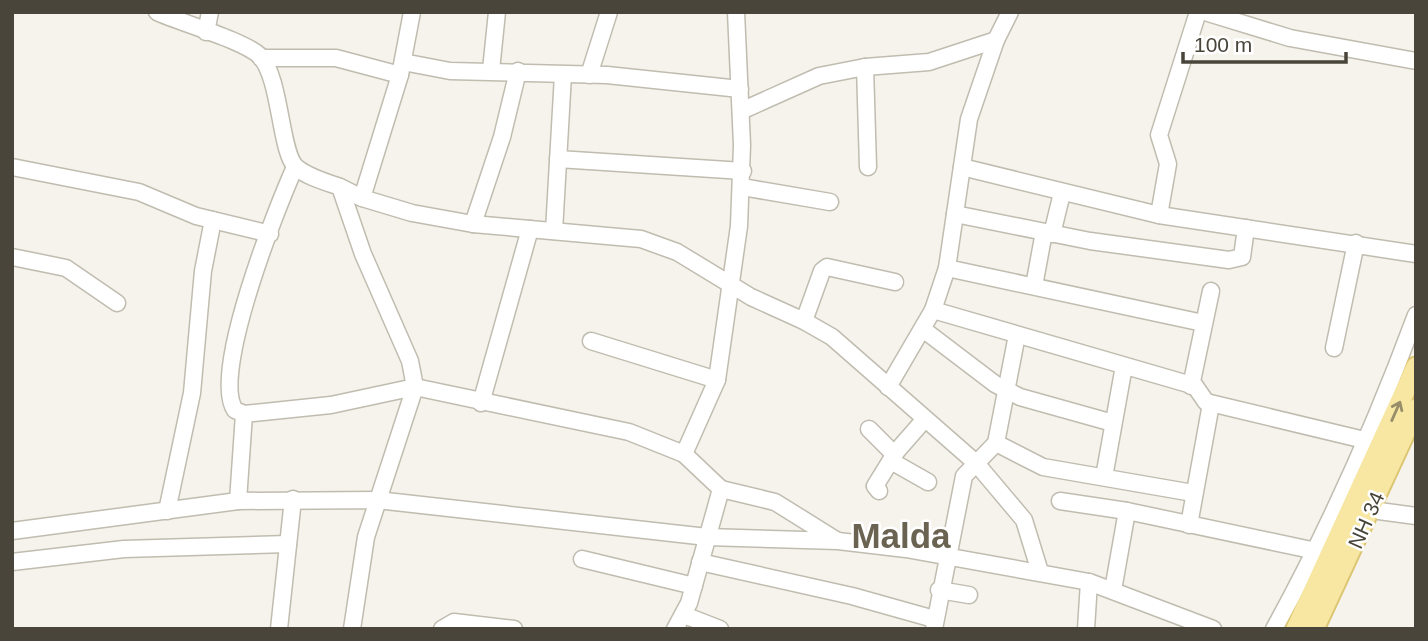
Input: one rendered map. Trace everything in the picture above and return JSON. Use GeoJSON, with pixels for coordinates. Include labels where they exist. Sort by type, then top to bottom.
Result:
{"type":"FeatureCollection","features":[{"type":"Feature","properties":{"kind":"main road"},"geometry":{"type":"LineString","coordinates":[[1296,629],[1374,443],[1416,367]]}},
{"type":"Feature","properties":{"kind":"main road","name":"NH 34"},"geometry":{"type":"LineString","coordinates":[[1317,629],[1416,410]]}},
{"type":"Feature","properties":{"kind":"street"},"geometry":{"type":"LineString","coordinates":[[157,12],[247,48],[261,58],[281,113],[295,167],[234,342],[229,395],[235,410],[244,414],[331,405],[415,387],[629,432],[684,454],[722,489],[775,502],[838,541]]}},
{"type":"Feature","properties":{"kind":"street"},"geometry":{"type":"LineString","coordinates":[[206,32],[210,12]]}},
{"type":"Feature","properties":{"kind":"street"},"geometry":{"type":"LineString","coordinates":[[362,198],[401,69],[412,12]]}},
{"type":"Feature","properties":{"kind":"street"},"geometry":{"type":"LineString","coordinates":[[491,70],[497,12]]}},
{"type":"Feature","properties":{"kind":"street"},"geometry":{"type":"LineString","coordinates":[[589,75],[609,12]]}},
{"type":"Feature","properties":{"kind":"street"},"geometry":{"type":"LineString","coordinates":[[684,454],[717,380],[726,327],[728,284],[739,226],[742,179],[736,12]]}},
{"type":"Feature","properties":{"kind":"street"},"geometry":{"type":"LineString","coordinates":[[888,387],[924,330],[947,268],[969,119],[996,40],[1010,12]]}},
{"type":"Feature","properties":{"kind":"street"},"geometry":{"type":"LineString","coordinates":[[1159,215],[1168,164],[1159,135],[1198,12]]}},
{"type":"Feature","properties":{"kind":"street"},"geometry":{"type":"LineString","coordinates":[[1205,12],[1290,38],[1416,61]]}},
{"type":"Feature","properties":{"kind":"street"},"geometry":{"type":"LineString","coordinates":[[741,111],[819,76],[865,67],[929,62],[996,40]]}},
{"type":"Feature","properties":{"kind":"street"},"geometry":{"type":"LineString","coordinates":[[261,58],[336,58],[401,69],[589,75],[740,89]]}},
{"type":"Feature","properties":{"kind":"street"},"geometry":{"type":"LineString","coordinates":[[865,67],[868,167]]}},
{"type":"Feature","properties":{"kind":"street"},"geometry":{"type":"LineString","coordinates":[[474,224],[502,137],[517,71]]}},
{"type":"Feature","properties":{"kind":"street"},"geometry":{"type":"LineString","coordinates":[[554,231],[564,75]]}},
{"type":"Feature","properties":{"kind":"street"},"geometry":{"type":"LineString","coordinates":[[558,159],[742,179],[830,202]]}},
{"type":"Feature","properties":{"kind":"street"},"geometry":{"type":"LineString","coordinates":[[12,167],[139,192],[213,220],[271,234]]}},
{"type":"Feature","properties":{"kind":"street"},"geometry":{"type":"LineString","coordinates":[[295,167],[362,198],[412,213],[474,224],[641,239],[677,252],[728,284],[804,321],[832,337],[976,463],[1024,520],[1040,572]]}},
{"type":"Feature","properties":{"kind":"street"},"geometry":{"type":"LineString","coordinates":[[961,167],[1159,215],[1416,254]]}},
{"type":"Feature","properties":{"kind":"street"},"geometry":{"type":"LineString","coordinates":[[340,187],[363,254],[410,362],[415,387],[363,547],[352,629]]}},
{"type":"Feature","properties":{"kind":"street"},"geometry":{"type":"LineString","coordinates":[[1034,286],[1062,193]]}},
{"type":"Feature","properties":{"kind":"street"},"geometry":{"type":"LineString","coordinates":[[955,214],[1048,233],[1229,260],[1242,257],[1246,228]]}},
{"type":"Feature","properties":{"kind":"street"},"geometry":{"type":"LineString","coordinates":[[167,511],[192,393],[203,271],[213,220]]}},
{"type":"Feature","properties":{"kind":"street"},"geometry":{"type":"LineString","coordinates":[[481,403],[530,229]]}},
{"type":"Feature","properties":{"kind":"street"},"geometry":{"type":"LineString","coordinates":[[1334,348],[1356,243]]}},
{"type":"Feature","properties":{"kind":"street"},"geometry":{"type":"LineString","coordinates":[[12,257],[66,268],[117,303]]}},
{"type":"Feature","properties":{"kind":"street"},"geometry":{"type":"LineString","coordinates":[[804,321],[822,271],[827,267],[895,282]]}},
{"type":"Feature","properties":{"kind":"street"},"geometry":{"type":"LineString","coordinates":[[947,268],[1203,323]]}},
{"type":"Feature","properties":{"kind":"street"},"geometry":{"type":"LineString","coordinates":[[1191,386],[1211,291]]}},
{"type":"Feature","properties":{"kind":"street"},"geometry":{"type":"LineString","coordinates":[[933,310],[1197,388],[1202,399],[1211,404],[1374,443]]}},
{"type":"Feature","properties":{"kind":"street"},"geometry":{"type":"LineString","coordinates":[[1274,629],[1374,443],[1416,314]]}},
{"type":"Feature","properties":{"kind":"street"},"geometry":{"type":"LineString","coordinates":[[924,330],[1006,390],[1056,410],[1113,423]]}},
{"type":"Feature","properties":{"kind":"street"},"geometry":{"type":"LineString","coordinates":[[700,562],[852,596],[934,624],[939,590],[951,555],[960,487],[964,476],[996,443],[1017,335]]}},
{"type":"Feature","properties":{"kind":"street"},"geometry":{"type":"LineString","coordinates":[[591,341],[717,380]]}},
{"type":"Feature","properties":{"kind":"street"},"geometry":{"type":"LineString","coordinates":[[1104,477],[1124,366]]}},
{"type":"Feature","properties":{"kind":"street"},"geometry":{"type":"LineString","coordinates":[[1189,525],[1211,404]]}},
{"type":"Feature","properties":{"kind":"street"},"geometry":{"type":"LineString","coordinates":[[238,501],[244,414]]}},
{"type":"Feature","properties":{"kind":"street"},"geometry":{"type":"LineString","coordinates":[[879,491],[875,486],[893,456],[924,420]]}},
{"type":"Feature","properties":{"kind":"street"},"geometry":{"type":"LineString","coordinates":[[1317,629],[1378,511],[1416,425]]}},
{"type":"Feature","properties":{"kind":"street"},"geometry":{"type":"LineString","coordinates":[[869,429],[893,456],[928,482]]}},
{"type":"Feature","properties":{"kind":"street"},"geometry":{"type":"LineString","coordinates":[[996,443],[1043,467],[1193,493]]}},
{"type":"Feature","properties":{"kind":"street"},"geometry":{"type":"LineString","coordinates":[[720,629],[680,622],[694,586],[722,489]]}},
{"type":"Feature","properties":{"kind":"street"},"geometry":{"type":"LineString","coordinates":[[279,629],[293,499]]}},
{"type":"Feature","properties":{"kind":"street"},"geometry":{"type":"LineString","coordinates":[[12,531],[238,501],[377,500],[707,537],[838,541],[951,555],[1089,582],[1213,629]]}},
{"type":"Feature","properties":{"kind":"street"},"geometry":{"type":"LineString","coordinates":[[1060,501],[1127,511],[1316,551]]}},
{"type":"Feature","properties":{"kind":"street"},"geometry":{"type":"LineString","coordinates":[[1113,590],[1127,511]]}},
{"type":"Feature","properties":{"kind":"street"},"geometry":{"type":"LineString","coordinates":[[1378,511],[1416,516]]}},
{"type":"Feature","properties":{"kind":"street"},"geometry":{"type":"LineString","coordinates":[[12,562],[124,549],[288,544]]}},
{"type":"Feature","properties":{"kind":"street"},"geometry":{"type":"LineString","coordinates":[[582,559],[694,586]]}},
{"type":"Feature","properties":{"kind":"street"},"geometry":{"type":"LineString","coordinates":[[1086,629],[1089,582]]}},
{"type":"Feature","properties":{"kind":"street"},"geometry":{"type":"LineString","coordinates":[[939,590],[969,595]]}},
{"type":"Feature","properties":{"kind":"street"},"geometry":{"type":"LineString","coordinates":[[442,629],[454,622],[462,622],[514,629]]}},
{"type":"Feature","properties":{"kind":"district","name":"Malda"},"geometry":{"type":"Point","coordinates":[901,535]}}]}
